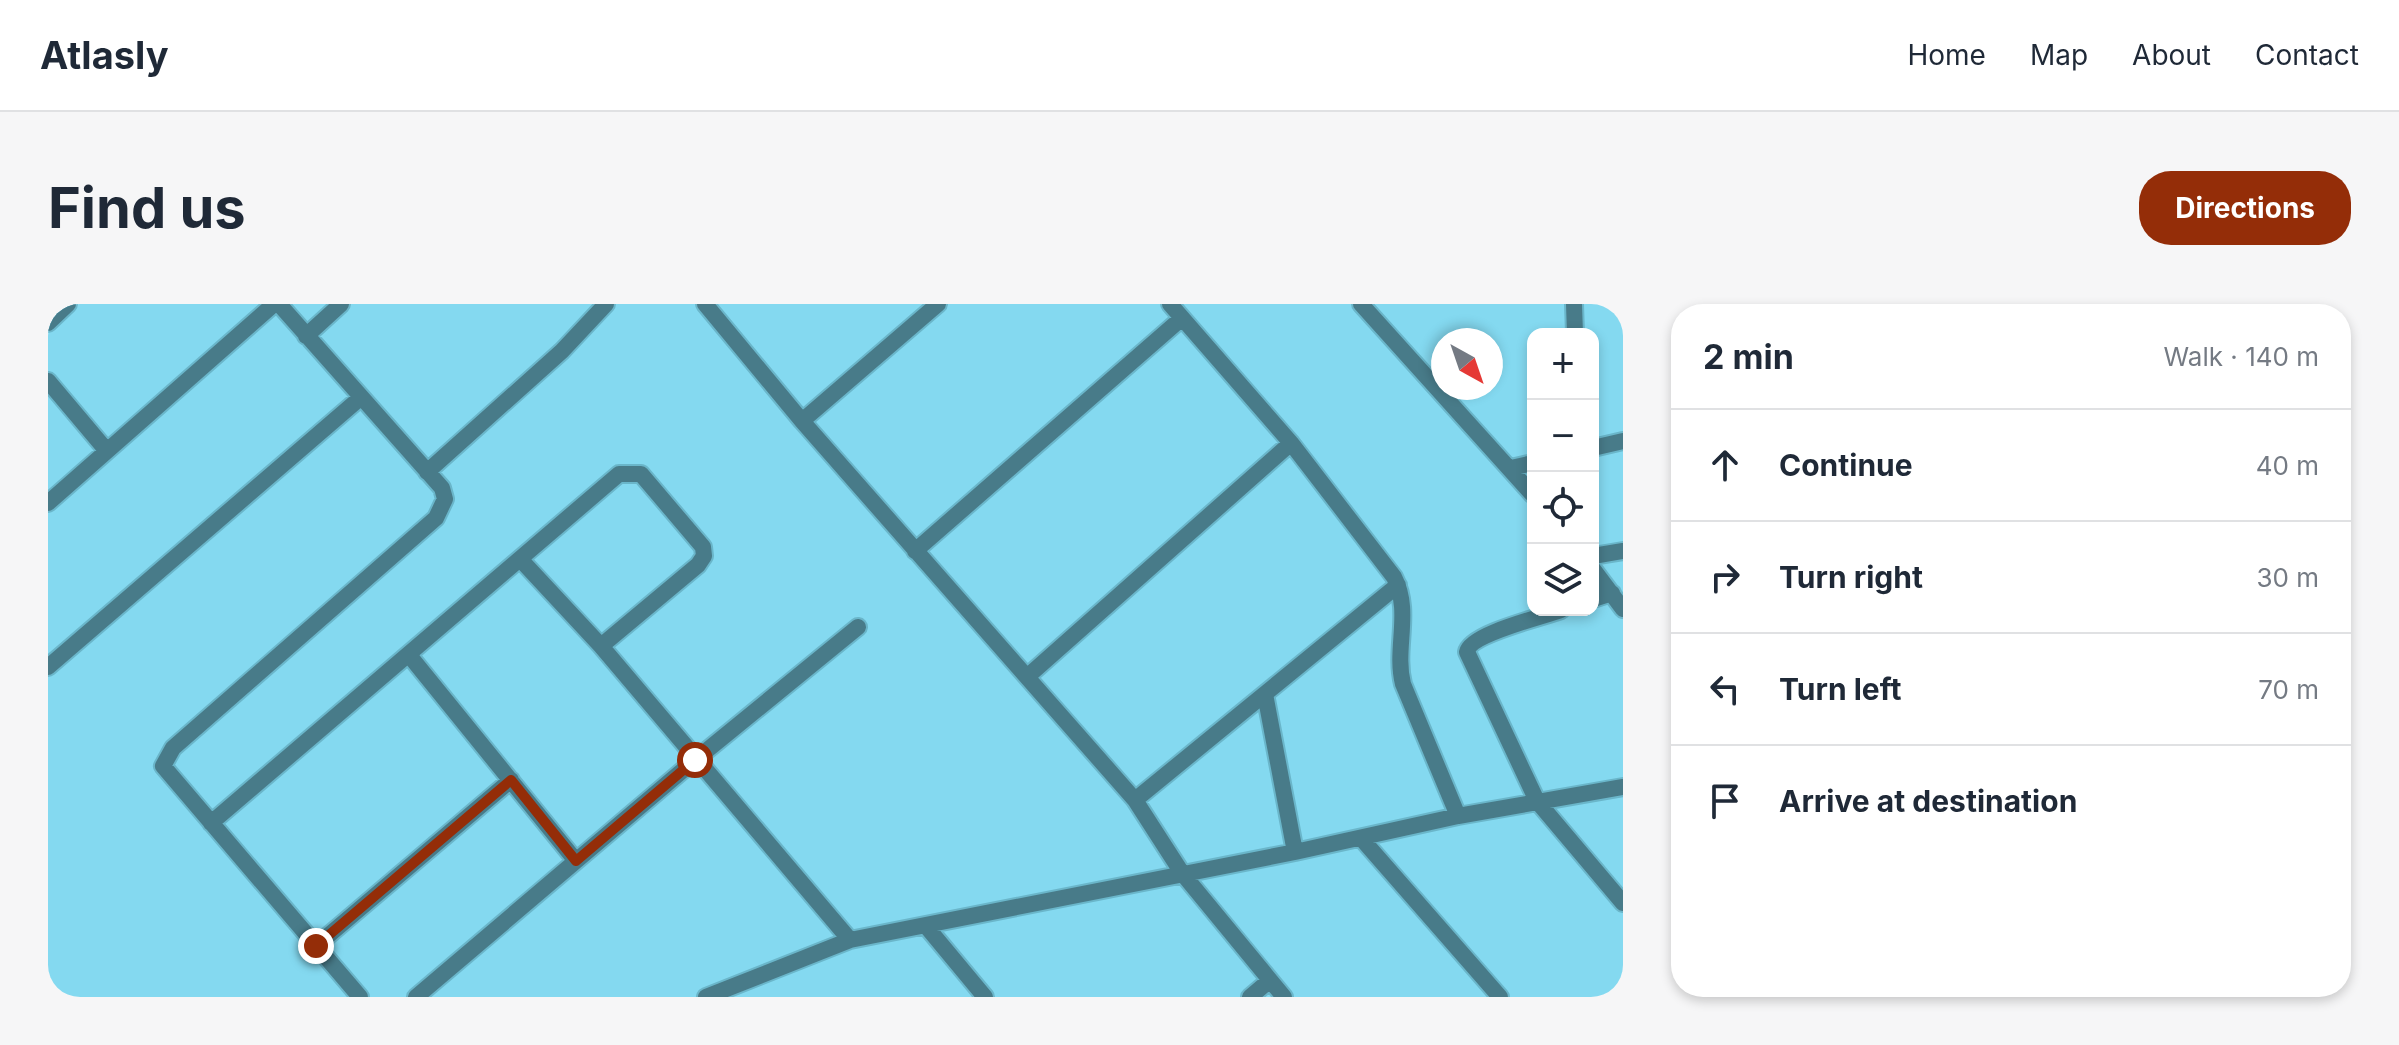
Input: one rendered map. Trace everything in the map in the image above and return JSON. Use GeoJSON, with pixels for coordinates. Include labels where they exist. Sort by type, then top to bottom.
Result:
{"type":"FeatureCollection","features":[{"type":"Feature","properties":{"kind":"street"},"geometry":{"type":"LineString","coordinates":[[48,323],[68,304]]}},
{"type":"Feature","properties":{"kind":"street"},"geometry":{"type":"LineString","coordinates":[[48,503],[276,304],[442,488],[445,499],[436,518],[165,758],[163,766],[166,774],[360,997]]}},
{"type":"Feature","properties":{"kind":"street"},"geometry":{"type":"LineString","coordinates":[[306,336],[341,304]]}},
{"type":"Feature","properties":{"kind":"street"},"geometry":{"type":"LineString","coordinates":[[802,421],[938,304]]}},
{"type":"Feature","properties":{"kind":"street"},"geometry":{"type":"LineString","coordinates":[[1170,304],[1291,443],[1398,585],[1404,603],[1399,669],[1458,816]]}},
{"type":"Feature","properties":{"kind":"street"},"geometry":{"type":"LineString","coordinates":[[1361,304],[1527,488]]}},
{"type":"Feature","properties":{"kind":"street"},"geometry":{"type":"LineString","coordinates":[[1574,304],[1575,328]]}},
{"type":"Feature","properties":{"kind":"street"},"geometry":{"type":"LineString","coordinates":[[709,305],[802,421],[1135,800],[1182,873],[1284,997]]}},
{"type":"Feature","properties":{"kind":"street"},"geometry":{"type":"LineString","coordinates":[[427,472],[562,351],[602,306]]}},
{"type":"Feature","properties":{"kind":"street"},"geometry":{"type":"LineString","coordinates":[[915,551],[1182,318]]}},
{"type":"Feature","properties":{"kind":"street"},"geometry":{"type":"LineString","coordinates":[[48,381],[107,451]]}},
{"type":"Feature","properties":{"kind":"street"},"geometry":{"type":"LineString","coordinates":[[48,667],[359,399]]}},
{"type":"Feature","properties":{"kind":"street"},"geometry":{"type":"LineString","coordinates":[[1599,447],[1623,441]]}},
{"type":"Feature","properties":{"kind":"street"},"geometry":{"type":"LineString","coordinates":[[1028,676],[1291,443]]}},
{"type":"Feature","properties":{"kind":"street"},"geometry":{"type":"LineString","coordinates":[[1511,468],[1527,464]]}},
{"type":"Feature","properties":{"kind":"street"},"geometry":{"type":"LineString","coordinates":[[211,823],[619,474],[641,474],[703,547],[704,556],[698,565],[601,646]]}},
{"type":"Feature","properties":{"kind":"street"},"geometry":{"type":"LineString","coordinates":[[1599,555],[1623,551]]}},
{"type":"Feature","properties":{"kind":"street"},"geometry":{"type":"LineString","coordinates":[[521,560],[601,646],[850,940]]}},
{"type":"Feature","properties":{"kind":"street"},"geometry":{"type":"LineString","coordinates":[[1599,577],[1623,609]]}},
{"type":"Feature","properties":{"kind":"street"},"geometry":{"type":"LineString","coordinates":[[1135,800],[1398,585]]}},
{"type":"Feature","properties":{"kind":"street"},"geometry":{"type":"LineString","coordinates":[[1599,597],[1612,593]]}},
{"type":"Feature","properties":{"kind":"street"},"geometry":{"type":"LineString","coordinates":[[1543,616],[1483,636],[1467,647],[1537,801],[1623,903]]}},
{"type":"Feature","properties":{"kind":"street"},"geometry":{"type":"LineString","coordinates":[[416,997],[695,760],[858,627]]}},
{"type":"Feature","properties":{"kind":"street"},"geometry":{"type":"LineString","coordinates":[[409,655],[576,861]]}},
{"type":"Feature","properties":{"kind":"street"},"geometry":{"type":"LineString","coordinates":[[1265,694],[1295,852]]}},
{"type":"Feature","properties":{"kind":"street"},"geometry":{"type":"LineString","coordinates":[[316,946],[511,780]]}},
{"type":"Feature","properties":{"kind":"street"},"geometry":{"type":"LineString","coordinates":[[706,997],[736,992],[850,940],[1295,852],[1458,816],[1623,787]]}},
{"type":"Feature","properties":{"kind":"street"},"geometry":{"type":"LineString","coordinates":[[1361,838],[1500,997]]}},
{"type":"Feature","properties":{"kind":"street"},"geometry":{"type":"LineString","coordinates":[[926,926],[985,997]]}},
{"type":"Feature","properties":{"kind":"street"},"geometry":{"type":"LineString","coordinates":[[1250,997],[1270,980]]}},
{"type":"Feature","properties":{"kind":"route"},"geometry":{"type":"LineString","coordinates":[[316,946],[511,780],[576,861],[695,760]]}}]}
